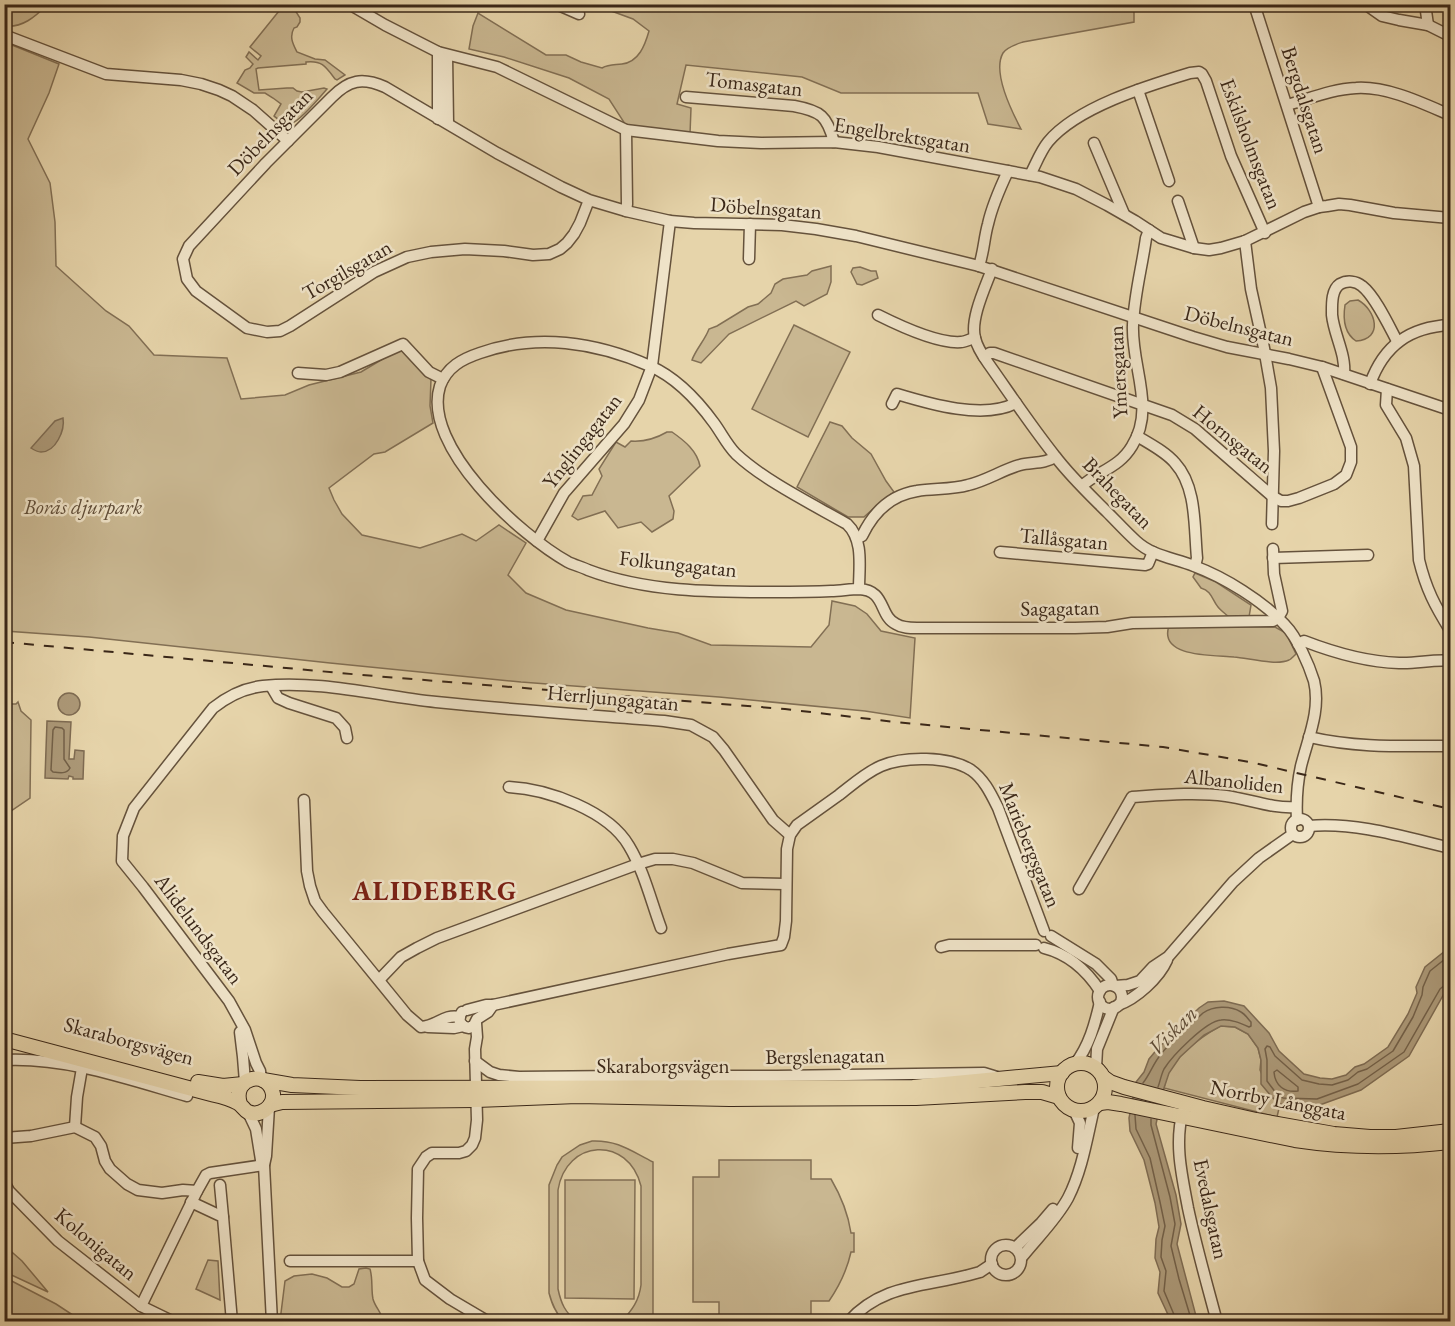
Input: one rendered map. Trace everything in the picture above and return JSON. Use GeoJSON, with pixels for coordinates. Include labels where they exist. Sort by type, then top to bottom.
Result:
{"type":"FeatureCollection","features":[{"type":"Feature","properties":{"kind":"main road","name":"Skaraborgsvägen"},"geometry":{"type":"LineString","coordinates":[[4,1030],[213,1085],[244,1083]]}},
{"type":"Feature","properties":{"kind":"main road","name":"Skaraborgsvägen"},"geometry":{"type":"LineString","coordinates":[[4,1039],[212,1094],[244,1108]]}},
{"type":"Feature","properties":{"kind":"main road"},"geometry":{"type":"LineString","coordinates":[[1075,1064],[1086,1064],[1100,1073],[1105,1090],[1097,1106],[1083,1112],[1066,1107],[1059,1097],[1058,1085],[1066,1069],[1075,1064]]}},
{"type":"Feature","properties":{"kind":"main road","name":"Skaraborgsvägen"},"geometry":{"type":"LineString","coordinates":[[269,1106],[293,1101],[476,1093],[913,1087],[1062,1073]]}},
{"type":"Feature","properties":{"kind":"main road","name":"Norrby Långgata"},"geometry":{"type":"LineString","coordinates":[[1100,1073],[1110,1082],[1166,1097],[1183,1110],[1295,1140],[1345,1146],[1398,1147],[1450,1142]]}},
{"type":"Feature","properties":{"kind":"main road"},"geometry":{"type":"LineString","coordinates":[[253,1079],[262,1080],[269,1085],[273,1098],[269,1106],[260,1113],[253,1113],[244,1108],[238,1098],[238,1092],[244,1083],[253,1079]]}},
{"type":"Feature","properties":{"kind":"main road","name":"Skaraborgsvägen"},"geometry":{"type":"LineString","coordinates":[[262,1080],[292,1085],[476,1093],[730,1100],[916,1098],[1026,1092],[1042,1092],[1059,1097]]}},
{"type":"Feature","properties":{"kind":"main road","name":"Norrby Långgata"},"geometry":{"type":"LineString","coordinates":[[1097,1106],[1108,1102],[1164,1113],[1183,1110],[1347,1136],[1396,1137],[1450,1131]]}},
{"type":"Feature","properties":{"kind":"street","name":"Engelbrektsgatan"},"geometry":{"type":"LineString","coordinates":[[348,4],[361,8],[385,26],[442,54],[497,68],[626,130],[761,144],[834,142],[878,147],[1040,177],[1076,189],[1124,214],[1161,238],[1194,248],[1215,249],[1245,241],[1304,212],[1340,204],[1394,213],[1450,218]]}},
{"type":"Feature","properties":{"kind":"street"},"geometry":{"type":"LineString","coordinates":[[556,4],[579,14]]}},
{"type":"Feature","properties":{"kind":"street","name":"Bergdalsgatan"},"geometry":{"type":"LineString","coordinates":[[1254,4],[1319,207]]}},
{"type":"Feature","properties":{"kind":"street"},"geometry":{"type":"LineString","coordinates":[[1365,4],[1382,16],[1428,25],[1450,36]]}},
{"type":"Feature","properties":{"kind":"street"},"geometry":{"type":"LineString","coordinates":[[1425,4],[1428,25]]}},
{"type":"Feature","properties":{"kind":"street"},"geometry":{"type":"LineString","coordinates":[[4,34],[106,74],[181,80],[219,90],[253,110],[288,141]]}},
{"type":"Feature","properties":{"kind":"street"},"geometry":{"type":"LineString","coordinates":[[442,54],[443,121]]}},
{"type":"Feature","properties":{"kind":"street","name":"Eskilsholmsgatan"},"geometry":{"type":"LineString","coordinates":[[1138,90],[1190,73],[1202,74],[1231,156],[1265,232]]}},
{"type":"Feature","properties":{"kind":"street","name":"Döbelnsgatan"},"geometry":{"type":"LineString","coordinates":[[187,279],[183,260],[189,246],[288,141],[340,88],[355,81],[375,82],[497,153],[561,187],[590,200],[626,211],[670,221],[782,225],[856,236],[992,269],[1227,347],[1289,358],[1322,367],[1450,410]]}},
{"type":"Feature","properties":{"kind":"street"},"geometry":{"type":"LineString","coordinates":[[1287,105],[1327,93],[1355,88],[1379,89],[1423,103],[1450,116]]}},
{"type":"Feature","properties":{"kind":"street"},"geometry":{"type":"LineString","coordinates":[[1030,175],[1050,140],[1068,124],[1094,109],[1138,90],[1169,181]]}},
{"type":"Feature","properties":{"kind":"street","name":"Tomasgatan"},"geometry":{"type":"LineString","coordinates":[[686,97],[811,109],[825,118],[834,142]]}},
{"type":"Feature","properties":{"kind":"street"},"geometry":{"type":"LineString","coordinates":[[626,130],[626,211]]}},
{"type":"Feature","properties":{"kind":"street"},"geometry":{"type":"LineString","coordinates":[[1094,143],[1124,214]]}},
{"type":"Feature","properties":{"kind":"street"},"geometry":{"type":"LineString","coordinates":[[979,266],[987,225],[1008,171]]}},
{"type":"Feature","properties":{"kind":"street","name":"Torgilsgatan"},"geometry":{"type":"LineString","coordinates":[[187,279],[196,291],[247,328],[267,332],[280,331],[374,272],[407,257],[465,249],[533,255],[549,254],[567,243],[580,223],[590,200]]}},
{"type":"Feature","properties":{"kind":"street"},"geometry":{"type":"LineString","coordinates":[[1178,201],[1194,248]]}},
{"type":"Feature","properties":{"kind":"street","name":"Ynglingagatan"},"geometry":{"type":"LineString","coordinates":[[537,541],[564,493],[624,424],[639,400],[652,366],[670,221]]}},
{"type":"Feature","properties":{"kind":"street"},"geometry":{"type":"LineString","coordinates":[[749,259],[750,224]]}},
{"type":"Feature","properties":{"kind":"street","name":"Ymersgatan"},"geometry":{"type":"LineString","coordinates":[[1082,486],[1119,461],[1137,436],[1143,404],[1133,343],[1134,316],[1149,230]]}},
{"type":"Feature","properties":{"kind":"street"},"geometry":{"type":"LineString","coordinates":[[1245,241],[1251,290],[1271,388],[1274,451],[1272,524]]}},
{"type":"Feature","properties":{"kind":"street"},"geometry":{"type":"LineString","coordinates":[[878,315],[914,332],[943,340],[961,343],[975,338],[976,316],[992,269]]}},
{"type":"Feature","properties":{"kind":"street"},"geometry":{"type":"LineString","coordinates":[[1344,374],[1332,315],[1333,296],[1336,288],[1342,283],[1354,282],[1361,285],[1378,307],[1397,341]]}},
{"type":"Feature","properties":{"kind":"street"},"geometry":{"type":"LineString","coordinates":[[1370,384],[1384,356],[1397,341],[1426,329],[1450,325]]}},
{"type":"Feature","properties":{"kind":"street","name":"Brahegatan"},"geometry":{"type":"LineString","coordinates":[[975,338],[984,357],[1055,456],[1136,541],[1153,552],[1195,566],[1233,585],[1278,618],[1291,631],[1316,691],[1315,712],[1309,737]]}},
{"type":"Feature","properties":{"kind":"street"},"geometry":{"type":"LineString","coordinates":[[298,373],[326,375],[340,372],[403,344],[429,372],[443,379],[453,366],[471,356],[492,349],[550,342],[617,352],[652,366],[677,383],[706,413],[736,454],[752,467],[847,524],[857,538],[859,589]]}},
{"type":"Feature","properties":{"kind":"street","name":"Hornsgatan"},"geometry":{"type":"LineString","coordinates":[[984,357],[994,353],[1172,415],[1194,429],[1272,496],[1281,501],[1299,498],[1334,484],[1346,475],[1351,462],[1351,447],[1322,367]]}},
{"type":"Feature","properties":{"kind":"street","name":"Folkungagatan"},"geometry":{"type":"LineString","coordinates":[[443,379],[438,399],[438,412],[450,446],[471,476],[502,510],[537,541],[569,562],[631,583],[709,590],[831,591],[859,589]]}},
{"type":"Feature","properties":{"kind":"street"},"geometry":{"type":"LineString","coordinates":[[1387,389],[1386,405],[1406,438],[1412,459],[1422,575],[1434,605],[1450,630]]}},
{"type":"Feature","properties":{"kind":"street"},"geometry":{"type":"LineString","coordinates":[[892,404],[897,394],[945,407],[964,409],[1006,409],[1016,403]]}},
{"type":"Feature","properties":{"kind":"street"},"geometry":{"type":"LineString","coordinates":[[1137,436],[1169,458],[1187,480],[1197,558],[1195,566]]}},
{"type":"Feature","properties":{"kind":"street"},"geometry":{"type":"LineString","coordinates":[[857,538],[862,536],[868,523],[886,504],[900,496],[915,491],[976,483],[1010,468],[1049,460],[1055,456]]}},
{"type":"Feature","properties":{"kind":"street","name":"Tallåsgatan"},"geometry":{"type":"LineString","coordinates":[[1000,552],[1145,565],[1148,564],[1153,552]]}},
{"type":"Feature","properties":{"kind":"street"},"geometry":{"type":"LineString","coordinates":[[1278,618],[1282,611],[1274,573],[1273,554],[1368,555]]}},
{"type":"Feature","properties":{"kind":"street","name":"Sagagatan"},"geometry":{"type":"LineString","coordinates":[[859,589],[873,593],[896,625],[917,628],[1086,628],[1132,623],[1273,621],[1278,618]]}},
{"type":"Feature","properties":{"kind":"street"},"geometry":{"type":"LineString","coordinates":[[1298,644],[1304,641],[1335,652],[1373,661],[1450,662]]}},
{"type":"Feature","properties":{"kind":"street"},"geometry":{"type":"LineString","coordinates":[[271,686],[278,698],[336,718],[345,728],[347,738]]}},
{"type":"Feature","properties":{"kind":"street","name":"Herrljungagatan"},"geometry":{"type":"LineString","coordinates":[[122,861],[123,836],[134,808],[213,708],[223,700],[241,692],[271,686],[315,686],[436,702],[691,725],[713,737],[773,820],[790,835]]}},
{"type":"Feature","properties":{"kind":"street"},"geometry":{"type":"LineString","coordinates":[[1293,834],[1292,827],[1297,820],[1296,807],[1300,774],[1309,737],[1380,747],[1450,746]]}},
{"type":"Feature","properties":{"kind":"street","name":"Mariebergsgatan"},"geometry":{"type":"LineString","coordinates":[[790,835],[797,825],[883,765],[896,761],[924,759],[955,763],[972,770],[990,790],[1048,933]]}},
{"type":"Feature","properties":{"kind":"street"},"geometry":{"type":"LineString","coordinates":[[509,787],[524,788],[562,798],[614,826],[628,844],[638,864],[661,928]]}},
{"type":"Feature","properties":{"kind":"street","name":"Albanoliden"},"geometry":{"type":"LineString","coordinates":[[1079,889],[1132,797],[1204,794],[1227,796],[1286,808],[1296,807]]}},
{"type":"Feature","properties":{"kind":"street"},"geometry":{"type":"LineString","coordinates":[[304,800],[307,871],[315,901],[407,1016],[421,1028],[450,1016],[468,1020],[488,1012],[493,1005],[728,954],[781,945],[785,929],[785,884],[790,835]]}},
{"type":"Feature","properties":{"kind":"street"},"geometry":{"type":"LineString","coordinates":[[1293,834],[1298,837],[1308,832],[1309,826],[1304,820],[1297,820]]}},
{"type":"Feature","properties":{"kind":"street"},"geometry":{"type":"LineString","coordinates":[[1309,826],[1368,828],[1450,848]]}},
{"type":"Feature","properties":{"kind":"street"},"geometry":{"type":"LineString","coordinates":[[1075,1064],[1085,1048],[1095,1022],[1100,996],[1105,986],[1128,985],[1140,981],[1159,962],[1168,957],[1233,882],[1259,858],[1293,834]]}},
{"type":"Feature","properties":{"kind":"street"},"geometry":{"type":"LineString","coordinates":[[379,980],[401,957],[437,938],[655,859],[673,859],[693,863],[742,883],[785,884]]}},
{"type":"Feature","properties":{"kind":"street","name":"Alidelundsgatan"},"geometry":{"type":"LineString","coordinates":[[122,861],[229,1001],[245,1030],[262,1080]]}},
{"type":"Feature","properties":{"kind":"street"},"geometry":{"type":"LineString","coordinates":[[1040,947],[1035,939],[1036,936],[1038,933],[1048,933],[1096,964],[1119,989],[1121,1001],[1116,1006],[1097,1049],[1100,1073]]}},
{"type":"Feature","properties":{"kind":"street"},"geometry":{"type":"LineString","coordinates":[[941,946],[1040,947],[1050,950],[1077,965],[1091,977],[1106,1007],[1125,1003],[1146,987],[1165,966],[1168,957]]}},
{"type":"Feature","properties":{"kind":"street"},"geometry":{"type":"LineString","coordinates":[[468,1020],[475,1055],[476,1134],[469,1149],[459,1153],[432,1154],[426,1157],[418,1168],[418,1261],[425,1280],[450,1299],[489,1322]]}},
{"type":"Feature","properties":{"kind":"street","name":"Alidelundsgatan"},"geometry":{"type":"LineString","coordinates":[[240,1023],[244,1083]]}},
{"type":"Feature","properties":{"kind":"street","name":"Bergslenagatan"},"geometry":{"type":"LineString","coordinates":[[475,1055],[490,1072],[519,1077],[984,1073],[1000,1078]]}},
{"type":"Feature","properties":{"kind":"street"},"geometry":{"type":"LineString","coordinates":[[4,1060],[38,1060],[82,1068],[187,1096]]}},
{"type":"Feature","properties":{"kind":"street"},"geometry":{"type":"LineString","coordinates":[[75,1127],[82,1068]]}},
{"type":"Feature","properties":{"kind":"street"},"geometry":{"type":"LineString","coordinates":[[269,1106],[264,1165],[272,1322]]}},
{"type":"Feature","properties":{"kind":"street"},"geometry":{"type":"LineString","coordinates":[[1019,1252],[1049,1225],[1068,1197],[1078,1175],[1097,1106]]}},
{"type":"Feature","properties":{"kind":"street"},"geometry":{"type":"LineString","coordinates":[[244,1108],[256,1129],[260,1156],[264,1165]]}},
{"type":"Feature","properties":{"kind":"street"},"geometry":{"type":"LineString","coordinates":[[1019,1252],[1006,1244],[997,1247],[992,1255],[992,1264],[998,1272],[1008,1275],[1017,1271],[1020,1267],[1019,1252],[1059,1201],[1067,1185],[1080,1140],[1080,1123],[1074,1110]]}},
{"type":"Feature","properties":{"kind":"street","name":"Evedalsgatan"},"geometry":{"type":"LineString","coordinates":[[1183,1110],[1179,1135],[1179,1165],[1193,1231],[1217,1322]]}},
{"type":"Feature","properties":{"kind":"street"},"geometry":{"type":"LineString","coordinates":[[4,1138],[32,1136],[75,1127],[95,1137],[110,1169],[138,1190],[162,1193],[197,1191]]}},
{"type":"Feature","properties":{"kind":"street"},"geometry":{"type":"LineString","coordinates":[[141,1306],[191,1202],[207,1175],[264,1165]]}},
{"type":"Feature","properties":{"kind":"street","name":"Kolonigatan"},"geometry":{"type":"LineString","coordinates":[[4,1182],[9,1191],[58,1242],[141,1306],[174,1322]]}},
{"type":"Feature","properties":{"kind":"street"},"geometry":{"type":"LineString","coordinates":[[220,1185],[232,1322]]}},
{"type":"Feature","properties":{"kind":"street"},"geometry":{"type":"LineString","coordinates":[[191,1202],[223,1217]]}},
{"type":"Feature","properties":{"kind":"street"},"geometry":{"type":"LineString","coordinates":[[290,1261],[418,1261]]}},
{"type":"Feature","properties":{"kind":"street"},"geometry":{"type":"LineString","coordinates":[[853,1320],[875,1299],[888,1293],[963,1277],[980,1272],[992,1264]]}},
{"type":"Feature","properties":{"kind":"green space"},"geometry":{"type":"Polygon","coordinates":[[[5,4],[47,5],[28,21],[5,26],[5,4]]]}},
{"type":"Feature","properties":{"kind":"green space"},"geometry":{"type":"Polygon","coordinates":[[[595,5],[1134,5],[1134,22],[1023,42],[1005,51],[1000,61],[1001,81],[1021,129],[988,124],[978,93],[841,93],[802,77],[686,65],[677,104],[691,108],[690,134],[633,127],[625,124],[609,99],[569,78],[504,57],[469,49],[478,13],[546,55],[566,55],[602,68],[633,60],[643,47],[649,31],[633,19],[595,5]]]}},
{"type":"Feature","properties":{"kind":"green space"},"geometry":{"type":"Polygon","coordinates":[[[283,6],[293,7],[300,18],[292,34],[297,52],[325,60],[345,75],[337,80],[323,65],[316,62],[256,69],[259,90],[293,88],[302,92],[327,89],[300,118],[292,123],[282,122],[274,116],[281,104],[265,93],[254,93],[237,83],[245,70],[253,64],[246,57],[249,52],[258,60],[261,56],[250,47],[283,6]]]}},
{"type":"Feature","properties":{"kind":"green space","name":"Borås djurpark"},"geometry":{"type":"Polygon","coordinates":[[[12,45],[59,64],[49,93],[28,139],[50,183],[55,222],[56,266],[106,311],[129,326],[154,355],[227,358],[241,399],[285,395],[309,385],[361,372],[401,348],[431,379],[430,406],[433,423],[385,452],[374,454],[329,488],[342,514],[362,535],[420,548],[462,534],[476,541],[499,525],[526,543],[508,575],[526,593],[566,610],[678,633],[711,645],[811,647],[829,625],[832,601],[855,606],[867,614],[881,631],[915,638],[910,718],[865,711],[521,682],[89,637],[5,631],[4,68],[12,45]]]}},
{"type":"Feature","properties":{"kind":"green space"},"geometry":{"type":"Polygon","coordinates":[[[831,266],[831,282],[827,294],[804,306],[796,301],[729,334],[701,363],[692,360],[709,329],[748,307],[758,304],[771,293],[775,284],[783,279],[807,275],[812,271],[831,266]]]}},
{"type":"Feature","properties":{"kind":"green space"},"geometry":{"type":"Polygon","coordinates":[[[860,267],[876,271],[878,278],[862,285],[857,284],[851,272],[853,268],[860,267]]]}},
{"type":"Feature","properties":{"kind":"green space"},"geometry":{"type":"Polygon","coordinates":[[[1358,300],[1373,317],[1374,330],[1365,339],[1356,341],[1347,330],[1344,310],[1345,305],[1350,301],[1358,300]]]}},
{"type":"Feature","properties":{"kind":"green space"},"geometry":{"type":"Polygon","coordinates":[[[794,325],[850,352],[808,437],[752,409],[794,325]]]}},
{"type":"Feature","properties":{"kind":"green space"},"geometry":{"type":"Polygon","coordinates":[[[830,422],[842,426],[871,454],[894,492],[864,517],[848,517],[797,487],[830,422]]]}},
{"type":"Feature","properties":{"kind":"green space"},"geometry":{"type":"Polygon","coordinates":[[[672,432],[690,447],[700,466],[669,496],[674,511],[673,519],[652,532],[641,522],[618,528],[605,511],[578,520],[572,516],[583,496],[592,495],[602,476],[599,469],[616,442],[625,447],[631,441],[650,440],[672,432]]]}},
{"type":"Feature","properties":{"kind":"green space"},"geometry":{"type":"Polygon","coordinates":[[[1195,573],[1216,582],[1251,605],[1249,617],[1230,618],[1218,607],[1210,593],[1201,588],[1193,577],[1195,573]]]}},
{"type":"Feature","properties":{"kind":"green space"},"geometry":{"type":"Polygon","coordinates":[[[1169,626],[1275,627],[1286,633],[1296,654],[1290,660],[1277,662],[1190,653],[1172,644],[1168,636],[1169,626]]]}},
{"type":"Feature","properties":{"kind":"green space"},"geometry":{"type":"Polygon","coordinates":[[[18,702],[21,711],[31,720],[30,798],[5,815],[5,704],[18,702]]]}},
{"type":"Feature","properties":{"kind":"green space"},"geometry":{"type":"Polygon","coordinates":[[[1220,1026],[1235,1027],[1248,1034],[1258,1048],[1261,1060],[1260,1070],[1271,1096],[1280,1104],[1277,1117],[1164,1088],[1172,1066],[1184,1052],[1220,1026]]]}},
{"type":"Feature","properties":{"kind":"green space"},"geometry":{"type":"Polygon","coordinates":[[[592,1141],[617,1144],[653,1162],[653,1319],[622,1321],[635,1305],[641,1285],[641,1186],[634,1169],[624,1158],[611,1151],[598,1150],[584,1153],[563,1173],[558,1190],[558,1289],[564,1307],[577,1321],[563,1321],[551,1301],[549,1293],[549,1185],[562,1157],[580,1145],[592,1141]]]}},
{"type":"Feature","properties":{"kind":"green space"},"geometry":{"type":"Polygon","coordinates":[[[719,1160],[811,1160],[811,1179],[831,1179],[844,1205],[851,1233],[854,1233],[854,1252],[851,1252],[843,1277],[829,1301],[811,1301],[811,1321],[719,1321],[719,1302],[693,1302],[693,1177],[719,1177],[719,1160]]]}},
{"type":"Feature","properties":{"kind":"green space"},"geometry":{"type":"Polygon","coordinates":[[[565,1180],[635,1180],[634,1299],[565,1298],[565,1180]]]}},
{"type":"Feature","properties":{"kind":"green space"},"geometry":{"type":"Polygon","coordinates":[[[5,1246],[22,1261],[48,1292],[5,1272],[5,1246]]]}},
{"type":"Feature","properties":{"kind":"green space"},"geometry":{"type":"Polygon","coordinates":[[[208,1260],[218,1261],[220,1300],[196,1289],[208,1260]]]}},
{"type":"Feature","properties":{"kind":"green space"},"geometry":{"type":"Polygon","coordinates":[[[359,1269],[370,1269],[373,1299],[383,1321],[281,1321],[285,1281],[294,1276],[312,1274],[327,1278],[342,1287],[349,1287],[354,1284],[359,1269]]]}},
{"type":"Feature","properties":{"kind":"green space"},"geometry":{"type":"Polygon","coordinates":[[[4,1277],[56,1304],[82,1321],[5,1321],[4,1277]]]}},
{"type":"Feature","properties":{"kind":"water"},"geometry":{"type":"Polygon","coordinates":[[[63,418],[61,434],[51,448],[41,452],[31,448],[55,421],[63,418]]]}},
{"type":"Feature","properties":{"kind":"water"},"geometry":{"type":"Polygon","coordinates":[[[69,693],[77,696],[80,704],[77,712],[69,715],[61,712],[58,704],[61,696],[69,693]]]}},
{"type":"Feature","properties":{"kind":"water"},"geometry":{"type":"Polygon","coordinates":[[[47,721],[71,722],[69,759],[74,759],[75,750],[84,751],[83,779],[73,779],[69,776],[68,779],[45,778],[47,721]]]}},
{"type":"Feature","properties":{"kind":"water"},"geometry":{"type":"Polygon","coordinates":[[[1450,947],[1450,988],[1445,992],[1409,1056],[1361,1090],[1317,1106],[1280,1104],[1261,1084],[1261,1060],[1258,1048],[1248,1034],[1235,1027],[1221,1026],[1204,1035],[1180,1057],[1169,1073],[1156,1124],[1176,1195],[1181,1224],[1177,1244],[1196,1316],[1200,1321],[1171,1321],[1158,1293],[1160,1272],[1155,1258],[1159,1227],[1155,1203],[1144,1160],[1130,1131],[1129,1118],[1136,1082],[1144,1072],[1149,1059],[1199,1008],[1208,1002],[1224,1001],[1244,1006],[1269,1033],[1279,1051],[1304,1074],[1332,1079],[1346,1075],[1388,1047],[1408,1014],[1425,967],[1450,947]]]}},
{"type":"Feature","properties":{"kind":"railway"},"geometry":{"type":"LineString","coordinates":[[4,642],[362,675],[785,709],[895,722],[1163,747],[1250,762],[1450,809]]}},
{"type":"Feature","properties":{"kind":"district","name":"ALIDEBERG"},"geometry":{"type":"Point","coordinates":[435,891]}},
{"type":"Feature","properties":{"kind":"water label","name":"Viskan"},"geometry":{"type":"Point","coordinates":[1172,1030]}}]}
